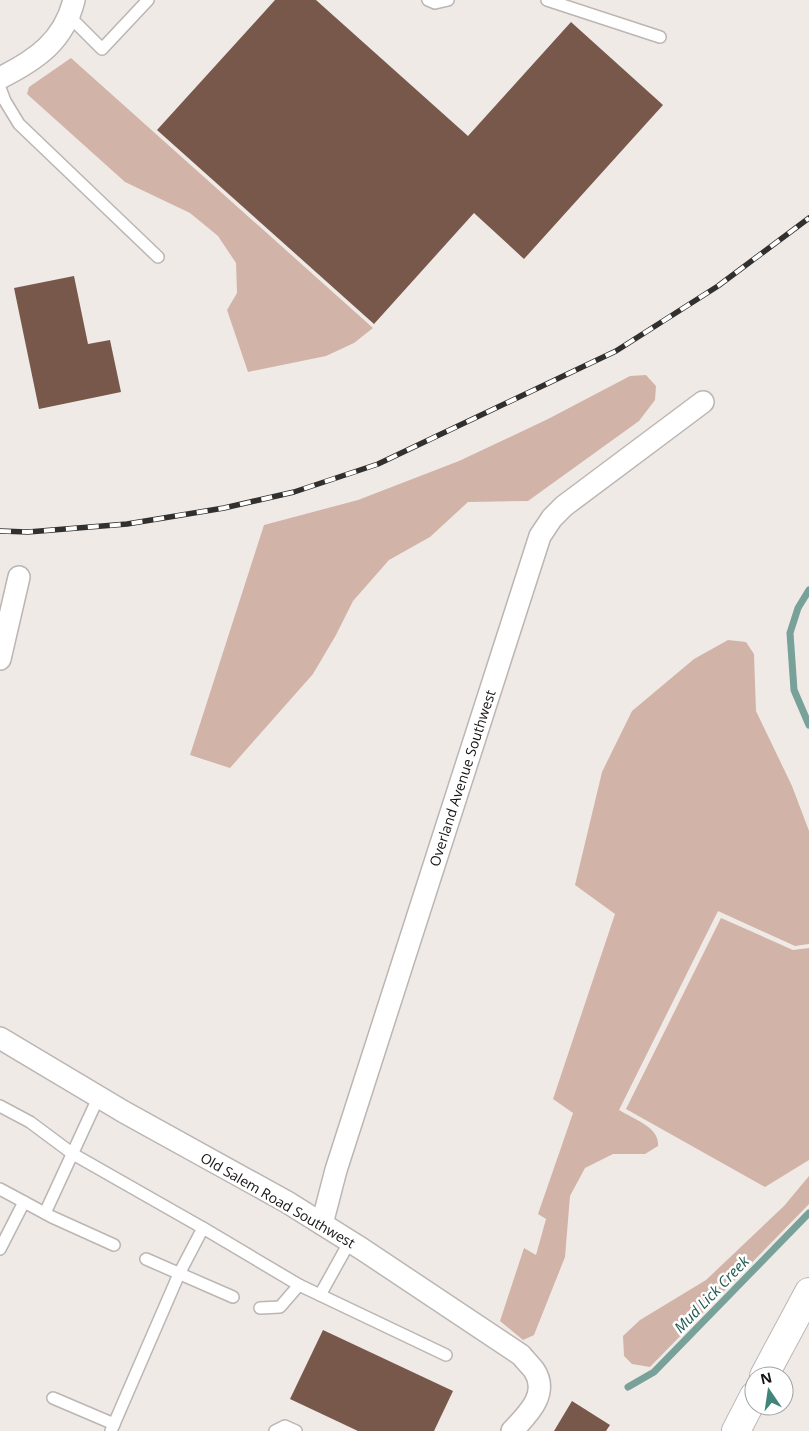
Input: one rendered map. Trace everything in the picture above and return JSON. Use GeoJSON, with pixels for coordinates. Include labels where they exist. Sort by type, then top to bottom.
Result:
{"type":"FeatureCollection","features":[{"type":"Feature","properties":{"kind":"street"},"geometry":{"type":"LineString","coordinates":[[0,78],[27,64],[54,42],[72,9]]}},
{"type":"Feature","properties":{"kind":"street","name":"Overland Avenue Southwest"},"geometry":{"type":"LineString","coordinates":[[322,1224],[336,1170],[540,536],[552,518],[564,506],[704,402]]}},
{"type":"Feature","properties":{"kind":"street"},"geometry":{"type":"LineString","coordinates":[[0,658],[19,576]]}},
{"type":"Feature","properties":{"kind":"street","name":"Old Salem Road Southwest"},"geometry":{"type":"LineString","coordinates":[[0,1038],[287,1202],[350,1241],[521,1355],[534,1371],[539,1383],[538,1397],[532,1410],[512,1431]]}},
{"type":"Feature","properties":{"kind":"street"},"geometry":{"type":"LineString","coordinates":[[769,1366],[809,1292]]}},
{"type":"Feature","properties":{"kind":"street"},"geometry":{"type":"LineString","coordinates":[[736,1431],[744,1415]]}},
{"type":"Feature","properties":{"kind":"lane"},"geometry":{"type":"LineString","coordinates":[[72,9],[102,50],[148,0]]}},
{"type":"Feature","properties":{"kind":"lane"},"geometry":{"type":"LineString","coordinates":[[428,0],[435,3],[448,0]]}},
{"type":"Feature","properties":{"kind":"lane"},"geometry":{"type":"LineString","coordinates":[[547,0],[660,37]]}},
{"type":"Feature","properties":{"kind":"lane"},"geometry":{"type":"LineString","coordinates":[[0,88],[5,101],[19,124],[158,257]]}},
{"type":"Feature","properties":{"kind":"lane"},"geometry":{"type":"LineString","coordinates":[[45,1213],[99,1096]]}},
{"type":"Feature","properties":{"kind":"lane"},"geometry":{"type":"LineString","coordinates":[[0,1106],[30,1122],[73,1154],[299,1285],[446,1355]]}},
{"type":"Feature","properties":{"kind":"lane"},"geometry":{"type":"LineString","coordinates":[[0,1189],[45,1213],[114,1245]]}},
{"type":"Feature","properties":{"kind":"lane"},"geometry":{"type":"LineString","coordinates":[[0,1248],[24,1202]]}},
{"type":"Feature","properties":{"kind":"lane"},"geometry":{"type":"LineString","coordinates":[[53,1398],[112,1427],[179,1274],[203,1228]]}},
{"type":"Feature","properties":{"kind":"lane"},"geometry":{"type":"LineString","coordinates":[[320,1295],[350,1241]]}},
{"type":"Feature","properties":{"kind":"lane"},"geometry":{"type":"LineString","coordinates":[[146,1259],[233,1297]]}},
{"type":"Feature","properties":{"kind":"lane"},"geometry":{"type":"LineString","coordinates":[[260,1308],[280,1307],[299,1285]]}},
{"type":"Feature","properties":{"kind":"lane"},"geometry":{"type":"LineString","coordinates":[[275,1431],[285,1426],[296,1431]]}},
{"type":"Feature","properties":{"kind":"shaded area"},"geometry":{"type":"Polygon","coordinates":[[[71,58],[373,328],[354,343],[326,356],[248,372],[227,310],[237,293],[236,263],[218,236],[190,213],[125,182],[27,94],[29,87],[71,58]]]}},
{"type":"Feature","properties":{"kind":"shaded area"},"geometry":{"type":"Polygon","coordinates":[[[646,375],[656,386],[655,400],[639,421],[528,501],[468,502],[430,537],[389,560],[353,601],[313,674],[230,768],[190,755],[264,525],[358,500],[459,461],[548,419],[630,376],[646,375]]]}},
{"type":"Feature","properties":{"kind":"shaded area"},"geometry":{"type":"Polygon","coordinates":[[[728,640],[746,642],[754,654],[756,711],[792,786],[809,831],[809,944],[795,946],[718,911],[619,1110],[650,1129],[655,1134],[658,1146],[645,1154],[613,1154],[585,1168],[570,1196],[565,1257],[534,1335],[523,1340],[500,1321],[524,1248],[536,1255],[546,1219],[538,1214],[573,1113],[553,1099],[615,914],[575,885],[602,772],[632,711],[694,659],[728,640]]]}},
{"type":"Feature","properties":{"kind":"shaded area"},"geometry":{"type":"Polygon","coordinates":[[[721,918],[793,950],[809,948],[809,1160],[765,1187],[626,1109],[721,918]]]}},
{"type":"Feature","properties":{"kind":"shaded area"},"geometry":{"type":"Polygon","coordinates":[[[809,1176],[809,1204],[650,1367],[632,1364],[624,1356],[623,1336],[640,1320],[706,1280],[784,1206],[809,1176]]]}},
{"type":"Feature","properties":{"kind":"building"},"geometry":{"type":"Polygon","coordinates":[[[275,0],[316,0],[468,136],[571,22],[663,105],[524,259],[474,213],[374,324],[157,130],[275,0]]]}},
{"type":"Feature","properties":{"kind":"building"},"geometry":{"type":"Polygon","coordinates":[[[74,276],[88,344],[110,340],[121,392],[39,409],[14,288],[74,276]]]}},
{"type":"Feature","properties":{"kind":"building"},"geometry":{"type":"Polygon","coordinates":[[[323,1330],[453,1391],[434,1431],[358,1431],[290,1399],[323,1330]]]}},
{"type":"Feature","properties":{"kind":"building"},"geometry":{"type":"Polygon","coordinates":[[[572,1401],[610,1425],[606,1431],[554,1431],[572,1401]]]}},
{"type":"Feature","properties":{"kind":"waterway","name":"Mud Lick Creek"},"geometry":{"type":"LineString","coordinates":[[809,590],[798,608],[790,633],[794,690],[809,725]]}},
{"type":"Feature","properties":{"kind":"waterway","name":"Mud Lick Creek"},"geometry":{"type":"LineString","coordinates":[[628,1387],[654,1372],[809,1213]]}},
{"type":"Feature","properties":{"kind":"railway"},"geometry":{"type":"LineString","coordinates":[[0,531],[28,532],[127,524],[224,508],[294,492],[378,464],[616,351],[718,286],[809,218]]}}]}
